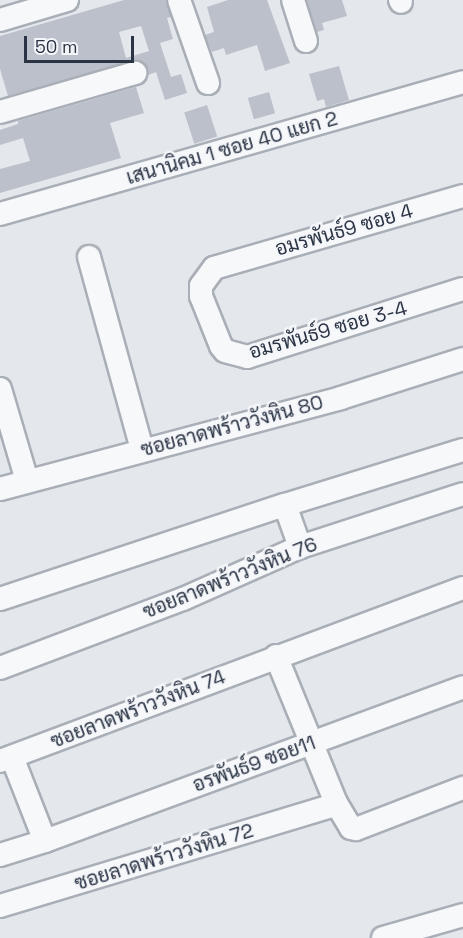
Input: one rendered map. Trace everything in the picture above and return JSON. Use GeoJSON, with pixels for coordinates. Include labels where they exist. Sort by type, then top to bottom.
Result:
{"type":"FeatureCollection","features":[{"type":"Feature","properties":{"kind":"street"},"geometry":{"type":"LineString","coordinates":[[0,20],[68,0]]}},
{"type":"Feature","properties":{"kind":"street"},"geometry":{"type":"LineString","coordinates":[[179,0],[208,83]]}},
{"type":"Feature","properties":{"kind":"street"},"geometry":{"type":"LineString","coordinates":[[293,0],[306,41]]}},
{"type":"Feature","properties":{"kind":"street"},"geometry":{"type":"LineString","coordinates":[[2,107],[135,73]]}},
{"type":"Feature","properties":{"kind":"street","name":"เสนานิคม 1 ซอย 40 แยก 2"},"geometry":{"type":"LineString","coordinates":[[0,214],[463,82]]}},
{"type":"Feature","properties":{"kind":"street","name":"อมรพันธ์9 ซอย 4"},"geometry":{"type":"LineString","coordinates":[[225,265],[463,196]]}},
{"type":"Feature","properties":{"kind":"street"},"geometry":{"type":"LineString","coordinates":[[89,257],[142,450]]}},
{"type":"Feature","properties":{"kind":"street","name":"อมรพันธ์9 ซอย 3-4"},"geometry":{"type":"LineString","coordinates":[[225,265],[214,268],[206,276],[201,286],[201,296],[221,346],[225,351],[247,357],[463,290]]}},
{"type":"Feature","properties":{"kind":"street","name":"ซอยลาดพร้าววังหิน 80"},"geometry":{"type":"LineString","coordinates":[[0,489],[341,398],[463,359]]}},
{"type":"Feature","properties":{"kind":"street"},"geometry":{"type":"LineString","coordinates":[[0,389],[27,481]]}},
{"type":"Feature","properties":{"kind":"street"},"geometry":{"type":"LineString","coordinates":[[0,599],[285,505],[463,450]]}},
{"type":"Feature","properties":{"kind":"street","name":"ซอยลาดพร้าววังหิน 76"},"geometry":{"type":"LineString","coordinates":[[0,668],[183,598],[300,547],[463,494]]}},
{"type":"Feature","properties":{"kind":"street"},"geometry":{"type":"LineString","coordinates":[[285,505],[300,547]]}},
{"type":"Feature","properties":{"kind":"street","name":"ซอยลาดพร้าววังหิน 74"},"geometry":{"type":"LineString","coordinates":[[6,759],[276,656],[463,588]]}},
{"type":"Feature","properties":{"kind":"street"},"geometry":{"type":"LineString","coordinates":[[276,656],[336,803],[351,828],[356,829],[463,788]]}},
{"type":"Feature","properties":{"kind":"street","name":"อรพันธ์9 ซอย11"},"geometry":{"type":"LineString","coordinates":[[0,855],[45,841],[463,687]]}},
{"type":"Feature","properties":{"kind":"street"},"geometry":{"type":"LineString","coordinates":[[6,759],[45,841]]}},
{"type":"Feature","properties":{"kind":"street","name":"ซอยลาดพร้าววังหิน 72"},"geometry":{"type":"LineString","coordinates":[[0,906],[328,807]]}},
{"type":"Feature","properties":{"kind":"street"},"geometry":{"type":"LineString","coordinates":[[383,938],[463,915]]}},
{"type":"Feature","properties":{"kind":"building"},"geometry":{"type":"Polygon","coordinates":[[[124,0],[166,0],[171,17],[167,18],[173,39],[160,43],[171,77],[181,74],[187,93],[165,100],[156,72],[148,75],[145,64],[138,60],[8,96],[0,69],[0,36],[124,0]],[[141,26],[119,32],[126,58],[149,51],[141,26]]]}},
{"type":"Feature","properties":{"kind":"building"},"geometry":{"type":"Polygon","coordinates":[[[228,0],[267,0],[290,63],[265,71],[257,45],[226,55],[224,48],[212,52],[205,35],[214,32],[207,7],[228,0]]]}},
{"type":"Feature","properties":{"kind":"building"},"geometry":{"type":"Polygon","coordinates":[[[307,0],[342,0],[347,16],[322,23],[324,30],[317,32],[307,0]]]}},
{"type":"Feature","properties":{"kind":"building"},"geometry":{"type":"Polygon","coordinates":[[[339,66],[349,100],[326,107],[324,99],[317,101],[309,74],[339,66]]]}},
{"type":"Feature","properties":{"kind":"building"},"geometry":{"type":"Polygon","coordinates":[[[136,87],[144,113],[110,123],[121,158],[0,193],[0,169],[30,161],[23,138],[0,145],[0,130],[18,124],[18,121],[136,87]]]}},
{"type":"Feature","properties":{"kind":"building"},"geometry":{"type":"Polygon","coordinates":[[[269,92],[275,113],[254,119],[248,98],[269,92]]]}},
{"type":"Feature","properties":{"kind":"building"},"geometry":{"type":"Polygon","coordinates":[[[207,105],[217,136],[194,144],[184,112],[207,105]]]}}]}
